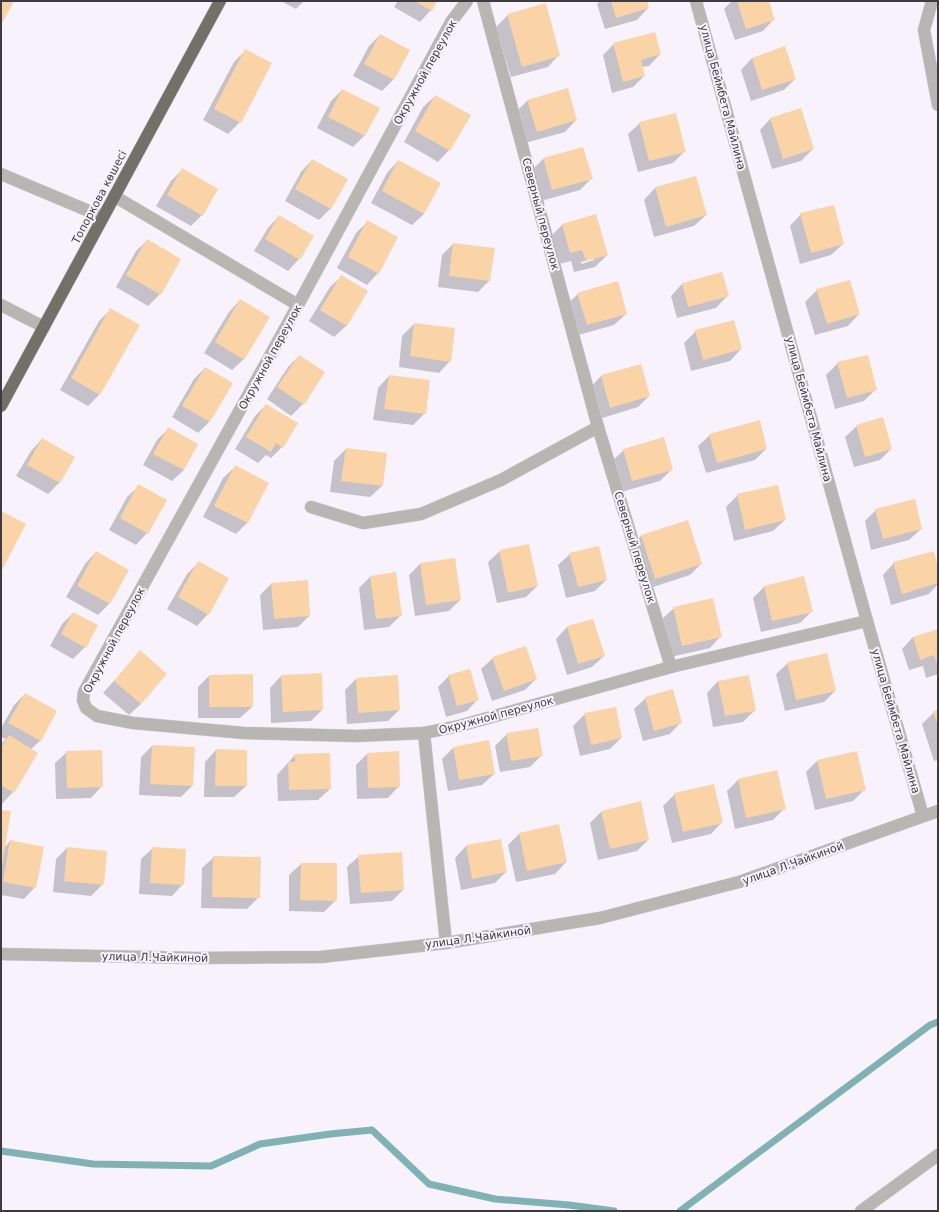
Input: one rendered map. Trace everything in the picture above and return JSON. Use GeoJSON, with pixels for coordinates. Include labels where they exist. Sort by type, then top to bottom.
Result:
{"type":"FeatureCollection","features":[{"type":"Feature","properties":{"kind":"highway","name":"Топоркова көшесі"},"geometry":{"type":"LineString","coordinates":[[1,406],[220,1]]}},
{"type":"Feature","properties":{"kind":"street","name":"Окружной переулок"},"geometry":{"type":"LineString","coordinates":[[467,1],[451,22],[298,305],[84,692],[83,700],[86,708],[98,716],[133,724],[244,733],[357,736],[424,733],[459,726],[671,667],[868,622]]}},
{"type":"Feature","properties":{"kind":"street","name":"Северный переулок"},"geometry":{"type":"LineString","coordinates":[[483,1],[598,427],[671,667]]}},
{"type":"Feature","properties":{"kind":"street","name":"улица Беймбета Майлина"},"geometry":{"type":"LineString","coordinates":[[696,1],[923,816]]}},
{"type":"Feature","properties":{"kind":"street"},"geometry":{"type":"LineString","coordinates":[[932,1],[924,30],[938,105]]}},
{"type":"Feature","properties":{"kind":"street"},"geometry":{"type":"LineString","coordinates":[[1,174],[103,218]]}},
{"type":"Feature","properties":{"kind":"street"},"geometry":{"type":"LineString","coordinates":[[114,196],[298,305]]}},
{"type":"Feature","properties":{"kind":"street"},"geometry":{"type":"LineString","coordinates":[[1,305],[44,327]]}},
{"type":"Feature","properties":{"kind":"street"},"geometry":{"type":"LineString","coordinates":[[311,507],[363,523],[421,514],[501,480],[598,427]]}},
{"type":"Feature","properties":{"kind":"street"},"geometry":{"type":"LineString","coordinates":[[424,733],[446,943]]}},
{"type":"Feature","properties":{"kind":"street","name":"улица Л.Чайкиной"},"geometry":{"type":"LineString","coordinates":[[1,954],[196,958],[321,957],[446,943],[600,918],[740,882],[938,811]]}},
{"type":"Feature","properties":{"kind":"street"},"geometry":{"type":"LineString","coordinates":[[861,1211],[938,1156]]}},
{"type":"Feature","properties":{"kind":"building"},"geometry":{"type":"Polygon","coordinates":[[[1,1],[14,1],[1,25],[1,1]]]}},
{"type":"Feature","properties":{"kind":"building"},"geometry":{"type":"Polygon","coordinates":[[[414,1],[437,1],[432,11],[414,1]]]}},
{"type":"Feature","properties":{"kind":"building"},"geometry":{"type":"Polygon","coordinates":[[[611,1],[647,1],[649,8],[616,18],[611,1]]]}},
{"type":"Feature","properties":{"kind":"building"},"geometry":{"type":"Polygon","coordinates":[[[737,1],[769,1],[775,20],[746,29],[737,1]]]}},
{"type":"Feature","properties":{"kind":"building"},"geometry":{"type":"Polygon","coordinates":[[[546,3],[560,56],[522,67],[507,14],[546,3]]]}},
{"type":"Feature","properties":{"kind":"building"},"geometry":{"type":"Polygon","coordinates":[[[655,32],[661,54],[641,60],[645,76],[623,82],[613,43],[655,32]]]}},
{"type":"Feature","properties":{"kind":"building"},"geometry":{"type":"Polygon","coordinates":[[[380,34],[410,50],[394,80],[364,64],[380,34]]]}},
{"type":"Feature","properties":{"kind":"building"},"geometry":{"type":"Polygon","coordinates":[[[785,46],[796,79],[762,90],[752,58],[785,46]]]}},
{"type":"Feature","properties":{"kind":"building"},"geometry":{"type":"Polygon","coordinates":[[[245,49],[272,63],[241,123],[214,109],[245,49]]]}},
{"type":"Feature","properties":{"kind":"building"},"geometry":{"type":"Polygon","coordinates":[[[568,88],[577,120],[537,132],[527,100],[568,88]]]}},
{"type":"Feature","properties":{"kind":"building"},"geometry":{"type":"Polygon","coordinates":[[[342,89],[380,108],[365,136],[328,117],[342,89]]]}},
{"type":"Feature","properties":{"kind":"building"},"geometry":{"type":"Polygon","coordinates":[[[435,95],[471,115],[450,151],[415,131],[435,95]]]}},
{"type":"Feature","properties":{"kind":"building"},"geometry":{"type":"Polygon","coordinates":[[[801,108],[814,149],[783,159],[770,118],[801,108]]]}},
{"type":"Feature","properties":{"kind":"building"},"geometry":{"type":"Polygon","coordinates":[[[676,113],[686,152],[649,161],[639,122],[676,113]]]}},
{"type":"Feature","properties":{"kind":"building"},"geometry":{"type":"Polygon","coordinates":[[[583,147],[593,179],[552,190],[543,158],[583,147]]]}},
{"type":"Feature","properties":{"kind":"building"},"geometry":{"type":"Polygon","coordinates":[[[312,159],[348,179],[331,209],[295,189],[312,159]]]}},
{"type":"Feature","properties":{"kind":"building"},"geometry":{"type":"Polygon","coordinates":[[[398,160],[441,183],[424,214],[382,191],[398,160]]]}},
{"type":"Feature","properties":{"kind":"building"},"geometry":{"type":"Polygon","coordinates":[[[182,168],[218,189],[203,216],[167,195],[182,168]]]}},
{"type":"Feature","properties":{"kind":"building"},"geometry":{"type":"Polygon","coordinates":[[[696,176],[707,215],[666,227],[655,187],[696,176]]]}},
{"type":"Feature","properties":{"kind":"building"},"geometry":{"type":"Polygon","coordinates":[[[834,205],[844,244],[811,253],[800,213],[834,205]]]}},
{"type":"Feature","properties":{"kind":"building"},"geometry":{"type":"Polygon","coordinates":[[[596,214],[608,255],[586,261],[582,250],[570,253],[562,224],[596,214]]]}},
{"type":"Feature","properties":{"kind":"building"},"geometry":{"type":"Polygon","coordinates":[[[279,215],[314,236],[300,260],[265,239],[279,215]]]}},
{"type":"Feature","properties":{"kind":"building"},"geometry":{"type":"Polygon","coordinates":[[[367,220],[398,237],[379,274],[348,257],[367,220]]]}},
{"type":"Feature","properties":{"kind":"building"},"geometry":{"type":"Polygon","coordinates":[[[147,239],[181,259],[161,295],[126,275],[147,239]]]}},
{"type":"Feature","properties":{"kind":"building"},"geometry":{"type":"Polygon","coordinates":[[[453,243],[495,248],[490,281],[449,276],[453,243]]]}},
{"type":"Feature","properties":{"kind":"building"},"geometry":{"type":"Polygon","coordinates":[[[722,272],[729,296],[688,307],[682,283],[722,272]]]}},
{"type":"Feature","properties":{"kind":"building"},"geometry":{"type":"Polygon","coordinates":[[[341,275],[368,291],[347,326],[320,310],[341,275]]]}},
{"type":"Feature","properties":{"kind":"building"},"geometry":{"type":"Polygon","coordinates":[[[850,280],[860,314],[827,324],[816,289],[850,280]]]}},
{"type":"Feature","properties":{"kind":"building"},"geometry":{"type":"Polygon","coordinates":[[[618,281],[627,314],[587,325],[577,293],[618,281]]]}},
{"type":"Feature","properties":{"kind":"building"},"geometry":{"type":"Polygon","coordinates":[[[240,299],[270,317],[244,360],[215,342],[240,299]]]}},
{"type":"Feature","properties":{"kind":"building"},"geometry":{"type":"Polygon","coordinates":[[[110,308],[140,325],[100,395],[71,378],[110,308]]]}},
{"type":"Feature","properties":{"kind":"building"},"geometry":{"type":"Polygon","coordinates":[[[734,320],[742,349],[703,360],[695,330],[734,320]]]}},
{"type":"Feature","properties":{"kind":"building"},"geometry":{"type":"Polygon","coordinates":[[[414,323],[455,328],[451,362],[410,356],[414,323]]]}},
{"type":"Feature","properties":{"kind":"building"},"geometry":{"type":"Polygon","coordinates":[[[299,355],[325,372],[304,405],[277,387],[299,355]]]}},
{"type":"Feature","properties":{"kind":"building"},"geometry":{"type":"Polygon","coordinates":[[[868,355],[877,390],[847,398],[837,362],[868,355]]]}},
{"type":"Feature","properties":{"kind":"building"},"geometry":{"type":"Polygon","coordinates":[[[641,364],[650,396],[610,408],[601,375],[641,364]]]}},
{"type":"Feature","properties":{"kind":"building"},"geometry":{"type":"Polygon","coordinates":[[[205,367],[233,383],[210,422],[182,406],[205,367]]]}},
{"type":"Feature","properties":{"kind":"building"},"geometry":{"type":"Polygon","coordinates":[[[389,375],[430,380],[426,414],[384,409],[389,375]]]}},
{"type":"Feature","properties":{"kind":"building"},"geometry":{"type":"Polygon","coordinates":[[[266,404],[298,423],[283,448],[276,443],[271,452],[246,437],[266,404]]]}},
{"type":"Feature","properties":{"kind":"building"},"geometry":{"type":"Polygon","coordinates":[[[883,417],[892,449],[865,457],[856,425],[883,417]]]}},
{"type":"Feature","properties":{"kind":"building"},"geometry":{"type":"Polygon","coordinates":[[[760,420],[767,449],[717,463],[709,434],[760,420]]]}},
{"type":"Feature","properties":{"kind":"building"},"geometry":{"type":"Polygon","coordinates":[[[168,427],[198,444],[184,470],[153,454],[168,427]]]}},
{"type":"Feature","properties":{"kind":"building"},"geometry":{"type":"Polygon","coordinates":[[[664,437],[673,470],[632,481],[623,449],[664,437]]]}},
{"type":"Feature","properties":{"kind":"building"},"geometry":{"type":"Polygon","coordinates":[[[42,438],[75,457],[60,483],[27,465],[42,438]]]}},
{"type":"Feature","properties":{"kind":"building"},"geometry":{"type":"Polygon","coordinates":[[[346,448],[387,453],[383,486],[341,481],[346,448]]]}},
{"type":"Feature","properties":{"kind":"building"},"geometry":{"type":"Polygon","coordinates":[[[235,465],[269,483],[248,523],[214,506],[235,465]]]}},
{"type":"Feature","properties":{"kind":"building"},"geometry":{"type":"Polygon","coordinates":[[[138,484],[167,500],[148,534],[120,518],[138,484]]]}},
{"type":"Feature","properties":{"kind":"building"},"geometry":{"type":"Polygon","coordinates":[[[778,485],[786,520],[745,530],[737,494],[778,485]]]}},
{"type":"Feature","properties":{"kind":"building"},"geometry":{"type":"Polygon","coordinates":[[[915,499],[922,529],[883,539],[875,509],[915,499]]]}},
{"type":"Feature","properties":{"kind":"building"},"geometry":{"type":"Polygon","coordinates":[[[1,511],[26,524],[1,572],[1,511]]]}},
{"type":"Feature","properties":{"kind":"building"},"geometry":{"type":"Polygon","coordinates":[[[688,520],[702,564],[655,579],[641,535],[688,520]]]}},
{"type":"Feature","properties":{"kind":"building"},"geometry":{"type":"Polygon","coordinates":[[[529,544],[538,586],[508,593],[499,550],[529,544]]]}},
{"type":"Feature","properties":{"kind":"building"},"geometry":{"type":"Polygon","coordinates":[[[599,546],[607,580],[578,587],[569,553],[599,546]]]}},
{"type":"Feature","properties":{"kind":"building"},"geometry":{"type":"Polygon","coordinates":[[[96,551],[129,570],[110,604],[77,586],[96,551]]]}},
{"type":"Feature","properties":{"kind":"building"},"geometry":{"type":"Polygon","coordinates":[[[934,551],[938,568],[938,583],[902,594],[893,562],[934,551]]]}},
{"type":"Feature","properties":{"kind":"building"},"geometry":{"type":"Polygon","coordinates":[[[455,558],[461,600],[426,605],[420,563],[455,558]]]}},
{"type":"Feature","properties":{"kind":"building"},"geometry":{"type":"Polygon","coordinates":[[[198,561],[229,578],[209,615],[178,597],[198,561]]]}},
{"type":"Feature","properties":{"kind":"building"},"geometry":{"type":"Polygon","coordinates":[[[396,572],[402,616],[376,619],[370,576],[396,572]]]}},
{"type":"Feature","properties":{"kind":"building"},"geometry":{"type":"Polygon","coordinates":[[[804,576],[813,612],[772,621],[764,586],[804,576]]]}},
{"type":"Feature","properties":{"kind":"building"},"geometry":{"type":"Polygon","coordinates":[[[308,580],[310,616],[274,619],[271,583],[308,580]]]}},
{"type":"Feature","properties":{"kind":"building"},"geometry":{"type":"Polygon","coordinates":[[[713,598],[722,637],[682,646],[673,607],[713,598]]]}},
{"type":"Feature","properties":{"kind":"building"},"geometry":{"type":"Polygon","coordinates":[[[73,612],[98,625],[86,648],[61,634],[73,612]]]}},
{"type":"Feature","properties":{"kind":"building"},"geometry":{"type":"Polygon","coordinates":[[[593,619],[605,656],[578,664],[567,626],[593,619]]]}},
{"type":"Feature","properties":{"kind":"building"},"geometry":{"type":"Polygon","coordinates":[[[938,629],[938,667],[934,655],[920,660],[913,637],[938,629]]]}},
{"type":"Feature","properties":{"kind":"building"},"geometry":{"type":"Polygon","coordinates":[[[526,646],[537,679],[504,691],[492,657],[526,646]]]}},
{"type":"Feature","properties":{"kind":"building"},"geometry":{"type":"Polygon","coordinates":[[[140,650],[167,674],[141,704],[114,681],[140,650]]]}},
{"type":"Feature","properties":{"kind":"building"},"geometry":{"type":"Polygon","coordinates":[[[827,653],[836,691],[796,700],[787,662],[827,653]]]}},
{"type":"Feature","properties":{"kind":"building"},"geometry":{"type":"Polygon","coordinates":[[[470,669],[479,700],[457,706],[448,675],[470,669]]]}},
{"type":"Feature","properties":{"kind":"building"},"geometry":{"type":"Polygon","coordinates":[[[322,673],[323,710],[283,712],[281,675],[322,673]]]}},
{"type":"Feature","properties":{"kind":"building"},"geometry":{"type":"Polygon","coordinates":[[[253,674],[253,707],[209,707],[209,675],[253,674]]]}},
{"type":"Feature","properties":{"kind":"building"},"geometry":{"type":"Polygon","coordinates":[[[398,675],[400,710],[358,713],[356,678],[398,675]]]}},
{"type":"Feature","properties":{"kind":"building"},"geometry":{"type":"Polygon","coordinates":[[[749,675],[756,711],[725,716],[718,681],[749,675]]]}},
{"type":"Feature","properties":{"kind":"building"},"geometry":{"type":"Polygon","coordinates":[[[673,689],[682,723],[654,731],[645,697],[673,689]]]}},
{"type":"Feature","properties":{"kind":"building"},"geometry":{"type":"Polygon","coordinates":[[[25,693],[57,711],[41,741],[8,723],[25,693]]]}},
{"type":"Feature","properties":{"kind":"building"},"geometry":{"type":"Polygon","coordinates":[[[616,707],[622,738],[591,745],[584,713],[616,707]]]}},
{"type":"Feature","properties":{"kind":"building"},"geometry":{"type":"Polygon","coordinates":[[[938,710],[938,726],[933,711],[938,710]]]}},
{"type":"Feature","properties":{"kind":"building"},"geometry":{"type":"Polygon","coordinates":[[[538,728],[543,756],[511,761],[506,733],[538,728]]]}},
{"type":"Feature","properties":{"kind":"building"},"geometry":{"type":"Polygon","coordinates":[[[9,735],[38,753],[14,793],[1,785],[1,748],[9,735]]]}},
{"type":"Feature","properties":{"kind":"building"},"geometry":{"type":"Polygon","coordinates":[[[489,740],[495,774],[459,780],[453,747],[489,740]]]}},
{"type":"Feature","properties":{"kind":"building"},"geometry":{"type":"Polygon","coordinates":[[[152,745],[195,747],[193,786],[150,784],[152,745]]]}},
{"type":"Feature","properties":{"kind":"building"},"geometry":{"type":"Polygon","coordinates":[[[216,749],[247,750],[247,786],[215,786],[216,749]]]}},
{"type":"Feature","properties":{"kind":"building"},"geometry":{"type":"Polygon","coordinates":[[[102,750],[103,787],[67,788],[66,751],[102,750]]]}},
{"type":"Feature","properties":{"kind":"building"},"geometry":{"type":"Polygon","coordinates":[[[399,751],[400,787],[368,788],[367,753],[399,751]]]}},
{"type":"Feature","properties":{"kind":"building"},"geometry":{"type":"Polygon","coordinates":[[[857,751],[866,790],[826,799],[817,760],[857,751]]]}},
{"type":"Feature","properties":{"kind":"building"},"geometry":{"type":"Polygon","coordinates":[[[330,753],[331,789],[289,790],[288,762],[295,762],[295,754],[330,753]]]}},
{"type":"Feature","properties":{"kind":"building"},"geometry":{"type":"Polygon","coordinates":[[[777,770],[786,809],[746,818],[738,779],[777,770]]]}},
{"type":"Feature","properties":{"kind":"building"},"geometry":{"type":"Polygon","coordinates":[[[714,784],[723,823],[683,832],[674,793],[714,784]]]}},
{"type":"Feature","properties":{"kind":"building"},"geometry":{"type":"Polygon","coordinates":[[[641,801],[649,840],[610,849],[601,811],[641,801]]]}},
{"type":"Feature","properties":{"kind":"building"},"geometry":{"type":"Polygon","coordinates":[[[1,810],[11,811],[2,866],[1,865],[1,810]]]}},
{"type":"Feature","properties":{"kind":"building"},"geometry":{"type":"Polygon","coordinates":[[[559,824],[567,862],[527,871],[519,833],[559,824]]]}},
{"type":"Feature","properties":{"kind":"building"},"geometry":{"type":"Polygon","coordinates":[[[501,839],[507,872],[472,879],[466,845],[501,839]]]}},
{"type":"Feature","properties":{"kind":"building"},"geometry":{"type":"Polygon","coordinates":[[[10,840],[44,847],[36,888],[3,882],[10,840]]]}},
{"type":"Feature","properties":{"kind":"building"},"geometry":{"type":"Polygon","coordinates":[[[67,847],[107,851],[104,885],[64,881],[67,847]]]}},
{"type":"Feature","properties":{"kind":"building"},"geometry":{"type":"Polygon","coordinates":[[[152,847],[186,849],[184,885],[150,883],[152,847]]]}},
{"type":"Feature","properties":{"kind":"building"},"geometry":{"type":"Polygon","coordinates":[[[402,852],[404,890],[361,893],[358,855],[402,852]]]}},
{"type":"Feature","properties":{"kind":"building"},"geometry":{"type":"Polygon","coordinates":[[[213,856],[261,857],[260,898],[212,897],[213,856]]]}},
{"type":"Feature","properties":{"kind":"building"},"geometry":{"type":"Polygon","coordinates":[[[301,863],[337,863],[337,901],[300,900],[301,863]]]}},
{"type":"Feature","properties":{"kind":"waterway"},"geometry":{"type":"LineString","coordinates":[[680,1211],[930,1025],[938,1022]]}},
{"type":"Feature","properties":{"kind":"waterway"},"geometry":{"type":"LineString","coordinates":[[1,1151],[93,1164],[211,1166],[260,1144],[330,1134],[372,1130],[429,1184],[495,1199],[569,1205],[614,1211]]}}]}
